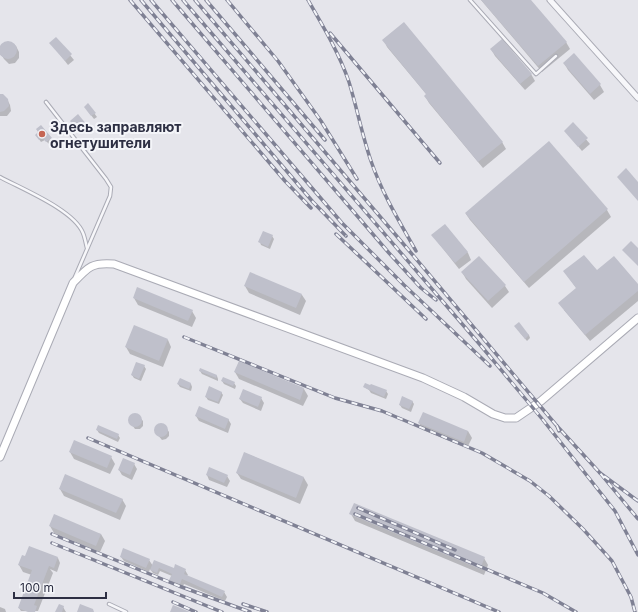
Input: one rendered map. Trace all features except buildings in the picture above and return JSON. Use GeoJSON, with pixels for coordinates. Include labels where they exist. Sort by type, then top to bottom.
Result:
{"type":"FeatureCollection","features":[{"type":"Feature","properties":{"kind":"street"},"geometry":{"type":"LineString","coordinates":[[550,0],[638,98]]}},
{"type":"Feature","properties":{"kind":"street"},"geometry":{"type":"LineString","coordinates":[[0,457],[73,283],[85,269],[100,263],[114,264],[422,378],[464,396],[493,414],[505,418],[516,418],[537,404],[638,318]]}},
{"type":"Feature","properties":{"kind":"lane"},"geometry":{"type":"LineString","coordinates":[[470,0],[536,74],[556,56]]}},
{"type":"Feature","properties":{"kind":"lane"},"geometry":{"type":"LineString","coordinates":[[46,102],[100,170],[111,188],[110,196],[73,283]]}},
{"type":"Feature","properties":{"kind":"lane"},"geometry":{"type":"LineString","coordinates":[[0,177],[65,213],[76,222],[83,233],[87,248]]}},
{"type":"Feature","properties":{"kind":"lane"},"geometry":{"type":"LineString","coordinates":[[109,604],[126,612]]}},
{"type":"Feature","properties":{"kind":"railway"},"geometry":{"type":"LineString","coordinates":[[130,0],[285,181],[311,208]]}},
{"type":"Feature","properties":{"kind":"railway"},"geometry":{"type":"LineString","coordinates":[[141,0],[313,202],[346,236]]}},
{"type":"Feature","properties":{"kind":"railway"},"geometry":{"type":"LineString","coordinates":[[151,0],[342,223],[404,285],[490,366]]}},
{"type":"Feature","properties":{"kind":"railway"},"geometry":{"type":"LineString","coordinates":[[172,0],[389,253],[421,288],[436,300]]}},
{"type":"Feature","properties":{"kind":"railway"},"geometry":{"type":"LineString","coordinates":[[183,0],[543,420],[615,511],[638,555]]}},
{"type":"Feature","properties":{"kind":"railway"},"geometry":{"type":"LineString","coordinates":[[195,0],[557,426]]}},
{"type":"Feature","properties":{"kind":"railway"},"geometry":{"type":"LineString","coordinates":[[206,0],[325,140]]}},
{"type":"Feature","properties":{"kind":"railway"},"geometry":{"type":"LineString","coordinates":[[227,0],[278,61],[321,121],[357,179]]}},
{"type":"Feature","properties":{"kind":"railway"},"geometry":{"type":"LineString","coordinates":[[308,0],[345,71],[375,173],[391,207],[416,251]]}},
{"type":"Feature","properties":{"kind":"railway"},"geometry":{"type":"LineString","coordinates":[[330,33],[440,163]]}},
{"type":"Feature","properties":{"kind":"railway"},"geometry":{"type":"LineString","coordinates":[[336,234],[426,319]]}},
{"type":"Feature","properties":{"kind":"railway"},"geometry":{"type":"LineString","coordinates":[[184,337],[335,398],[382,411],[482,453],[530,481],[549,496],[583,529],[612,561],[631,597],[635,612]]}},
{"type":"Feature","properties":{"kind":"railway"},"geometry":{"type":"LineString","coordinates":[[559,431],[557,426],[600,473]]}},
{"type":"Feature","properties":{"kind":"railway"},"geometry":{"type":"LineString","coordinates":[[88,438],[499,612]]}},
{"type":"Feature","properties":{"kind":"railway"},"geometry":{"type":"LineString","coordinates":[[638,501],[600,473],[638,519]]}},
{"type":"Feature","properties":{"kind":"railway"},"geometry":{"type":"LineString","coordinates":[[358,508],[455,550]]}},
{"type":"Feature","properties":{"kind":"railway"},"geometry":{"type":"LineString","coordinates":[[355,514],[543,593],[576,612]]}},
{"type":"Feature","properties":{"kind":"railway"},"geometry":{"type":"LineString","coordinates":[[52,534],[179,586],[250,612]]}},
{"type":"Feature","properties":{"kind":"railway"},"geometry":{"type":"LineString","coordinates":[[52,543],[222,612]]}},
{"type":"Feature","properties":{"kind":"railway"},"geometry":{"type":"LineString","coordinates":[[173,602],[196,612]]}},
{"type":"Feature","properties":{"kind":"railway"},"geometry":{"type":"LineString","coordinates":[[243,604],[267,612]]}},
{"type":"Feature","properties":{"kind":"place","name":"Здесь заправляют огнетушители"},"geometry":{"type":"Point","coordinates":[42,134]}}]}
